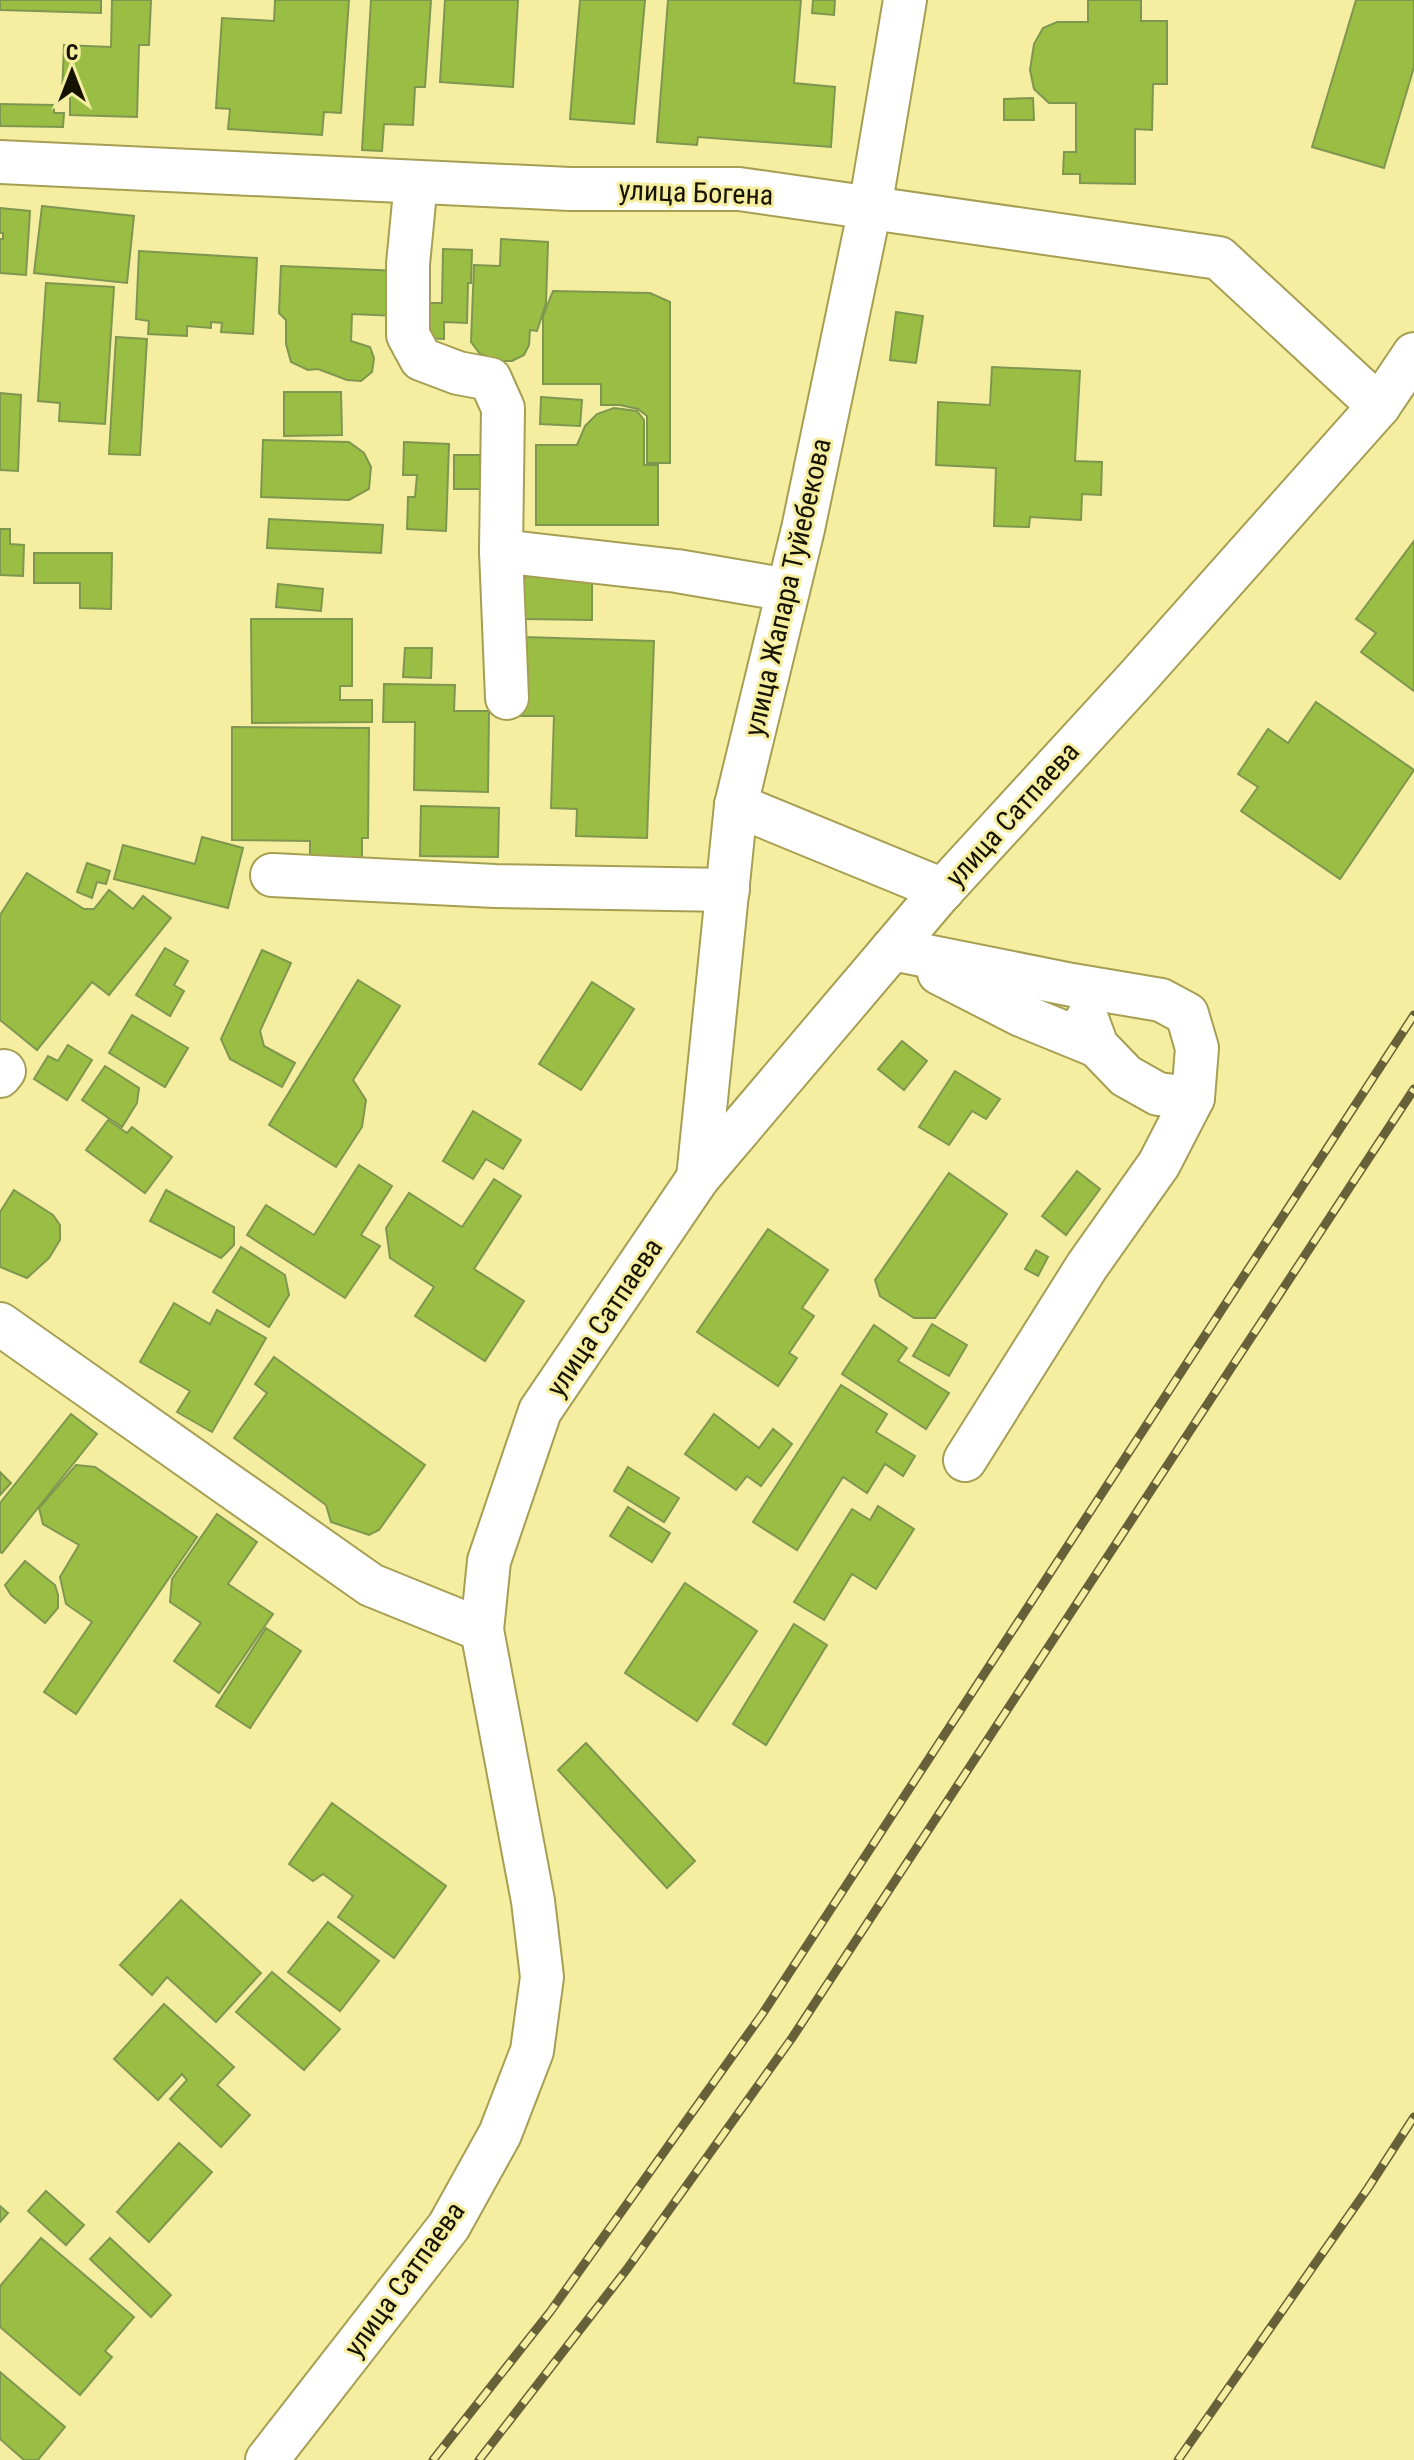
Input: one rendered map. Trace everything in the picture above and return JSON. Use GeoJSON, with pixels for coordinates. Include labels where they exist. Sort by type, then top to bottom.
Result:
{"type":"FeatureCollection","features":[{"type":"Feature","properties":{"kind":"street","name":"улица Жапара Туйебекова"},"geometry":{"type":"LineString","coordinates":[[698,1178],[736,805],[788,590],[870,208],[905,0]]}},
{"type":"Feature","properties":{"kind":"street","name":"улица Богена"},"geometry":{"type":"LineString","coordinates":[[0,162],[570,189],[739,189],[1219,258],[1379,406]]}},
{"type":"Feature","properties":{"kind":"street"},"geometry":{"type":"LineString","coordinates":[[416,182],[408,264],[408,335],[421,359],[458,373],[490,379],[503,408],[501,551],[507,698]]}},
{"type":"Feature","properties":{"kind":"street","name":"улица Сатпаева"},"geometry":{"type":"LineString","coordinates":[[267,2460],[449,2226],[500,2134],[532,2051],[542,1977],[533,1901],[482,1630],[489,1561],[540,1411],[698,1178],[943,890],[1379,406],[1414,354]]}},
{"type":"Feature","properties":{"kind":"street"},"geometry":{"type":"LineString","coordinates":[[501,551],[677,571],[788,590]]}},
{"type":"Feature","properties":{"kind":"street"},"geometry":{"type":"LineString","coordinates":[[736,805],[943,890]]}},
{"type":"Feature","properties":{"kind":"street"},"geometry":{"type":"LineString","coordinates":[[272,875],[495,886],[728,890]]}},
{"type":"Feature","properties":{"kind":"street"},"geometry":{"type":"LineString","coordinates":[[892,949],[1161,1000],[1187,1014],[1197,1048],[1193,1098],[1159,1164],[1087,1266],[965,1460]]}},
{"type":"Feature","properties":{"kind":"street"},"geometry":{"type":"LineString","coordinates":[[892,949],[1021,1015],[1097,1046]]}},
{"type":"Feature","properties":{"kind":"street"},"geometry":{"type":"LineString","coordinates":[[1093,989],[1087,1019],[1097,1046],[1126,1076],[1158,1094],[1193,1098]]}},
{"type":"Feature","properties":{"kind":"street"},"geometry":{"type":"LineString","coordinates":[[0,1324],[371,1585],[482,1630]]}},
{"type":"Feature","properties":{"kind":"building"},"geometry":{"type":"Polygon","coordinates":[[[0,0],[101,0],[101,13],[0,10],[0,0]]]}},
{"type":"Feature","properties":{"kind":"building"},"geometry":{"type":"Polygon","coordinates":[[[112,0],[151,0],[149,45],[139,45],[137,117],[70,115],[70,97],[62,97],[64,45],[111,47],[112,0]]]}},
{"type":"Feature","properties":{"kind":"building"},"geometry":{"type":"Polygon","coordinates":[[[275,0],[349,0],[341,113],[324,112],[322,135],[228,129],[230,109],[216,108],[222,18],[274,21],[275,0]]]}},
{"type":"Feature","properties":{"kind":"building"},"geometry":{"type":"Polygon","coordinates":[[[371,0],[431,0],[425,87],[415,87],[413,125],[384,124],[382,151],[362,150],[371,0]]]}},
{"type":"Feature","properties":{"kind":"building"},"geometry":{"type":"Polygon","coordinates":[[[445,0],[518,0],[513,87],[440,82],[445,0]]]}},
{"type":"Feature","properties":{"kind":"building"},"geometry":{"type":"Polygon","coordinates":[[[580,0],[645,0],[634,124],[570,119],[580,0]]]}},
{"type":"Feature","properties":{"kind":"building"},"geometry":{"type":"Polygon","coordinates":[[[668,0],[801,0],[794,83],[835,87],[831,147],[698,137],[697,145],[657,142],[668,0]]]}},
{"type":"Feature","properties":{"kind":"building"},"geometry":{"type":"Polygon","coordinates":[[[813,0],[835,0],[834,15],[812,13],[813,0]]]}},
{"type":"Feature","properties":{"kind":"building"},"geometry":{"type":"Polygon","coordinates":[[[1088,0],[1141,0],[1141,21],[1167,21],[1167,84],[1153,84],[1152,130],[1135,129],[1135,184],[1080,183],[1080,174],[1063,174],[1064,152],[1076,152],[1076,103],[1049,103],[1034,89],[1030,70],[1034,44],[1043,28],[1057,22],[1088,22],[1088,0]]]}},
{"type":"Feature","properties":{"kind":"building"},"geometry":{"type":"Polygon","coordinates":[[[1356,0],[1414,0],[1414,67],[1384,168],[1312,147],[1356,0]]]}},
{"type":"Feature","properties":{"kind":"building"},"geometry":{"type":"Polygon","coordinates":[[[1033,98],[1034,120],[1004,120],[1004,99],[1033,98]]]}},
{"type":"Feature","properties":{"kind":"building"},"geometry":{"type":"Polygon","coordinates":[[[0,104],[54,105],[54,113],[64,113],[63,127],[0,126],[0,104]]]}},
{"type":"Feature","properties":{"kind":"building"},"geometry":{"type":"Polygon","coordinates":[[[42,206],[134,216],[127,283],[34,273],[42,206]]]}},
{"type":"Feature","properties":{"kind":"building"},"geometry":{"type":"Polygon","coordinates":[[[0,208],[30,211],[26,275],[0,273],[0,239],[3,239],[3,233],[0,233],[0,208]]]}},
{"type":"Feature","properties":{"kind":"building"},"geometry":{"type":"Polygon","coordinates":[[[501,239],[548,242],[546,303],[537,331],[530,330],[529,345],[524,355],[512,361],[498,361],[480,354],[471,342],[474,265],[500,266],[501,239]]]}},
{"type":"Feature","properties":{"kind":"building"},"geometry":{"type":"Polygon","coordinates":[[[443,249],[472,250],[467,323],[444,322],[444,339],[424,338],[424,303],[442,303],[443,249]]]}},
{"type":"Feature","properties":{"kind":"building"},"geometry":{"type":"Polygon","coordinates":[[[139,251],[257,258],[253,334],[221,332],[222,323],[211,322],[211,328],[187,326],[187,336],[148,334],[149,321],[136,319],[139,251]]]}},
{"type":"Feature","properties":{"kind":"building"},"geometry":{"type":"Polygon","coordinates":[[[281,266],[400,271],[398,316],[352,314],[351,341],[370,347],[374,358],[372,372],[361,381],[347,380],[318,369],[308,370],[291,362],[286,344],[286,320],[279,313],[281,266]]]}},
{"type":"Feature","properties":{"kind":"building"},"geometry":{"type":"Polygon","coordinates":[[[46,283],[114,287],[105,424],[59,421],[60,403],[38,401],[46,283]]]}},
{"type":"Feature","properties":{"kind":"building"},"geometry":{"type":"Polygon","coordinates":[[[553,291],[650,293],[670,302],[670,463],[647,463],[647,416],[638,409],[601,405],[601,384],[543,384],[543,316],[553,291]]]}},
{"type":"Feature","properties":{"kind":"building"},"geometry":{"type":"Polygon","coordinates":[[[896,312],[923,316],[916,363],[890,360],[896,312]]]}},
{"type":"Feature","properties":{"kind":"building"},"geometry":{"type":"Polygon","coordinates":[[[116,337],[147,339],[140,455],[109,454],[116,337]]]}},
{"type":"Feature","properties":{"kind":"building"},"geometry":{"type":"Polygon","coordinates":[[[992,367],[1080,371],[1075,461],[1102,462],[1101,495],[1082,494],[1081,520],[1030,517],[1029,527],[994,526],[996,468],[936,465],[938,402],[990,405],[992,367]]]}},
{"type":"Feature","properties":{"kind":"building"},"geometry":{"type":"Polygon","coordinates":[[[284,392],[341,392],[342,435],[284,436],[284,392]]]}},
{"type":"Feature","properties":{"kind":"building"},"geometry":{"type":"Polygon","coordinates":[[[0,393],[21,395],[18,471],[0,470],[0,393]]]}},
{"type":"Feature","properties":{"kind":"building"},"geometry":{"type":"Polygon","coordinates":[[[541,397],[582,400],[580,426],[540,424],[541,397]]]}},
{"type":"Feature","properties":{"kind":"building"},"geometry":{"type":"Polygon","coordinates":[[[614,408],[637,411],[644,420],[644,465],[658,465],[658,525],[536,525],[536,445],[577,445],[585,426],[597,414],[614,408]]]}},
{"type":"Feature","properties":{"kind":"building"},"geometry":{"type":"Polygon","coordinates":[[[263,440],[349,442],[364,453],[371,467],[369,489],[349,500],[261,497],[263,440]]]}},
{"type":"Feature","properties":{"kind":"building"},"geometry":{"type":"Polygon","coordinates":[[[404,442],[449,444],[446,531],[407,529],[408,497],[415,497],[417,475],[403,475],[404,442]]]}},
{"type":"Feature","properties":{"kind":"building"},"geometry":{"type":"Polygon","coordinates":[[[454,455],[480,455],[480,489],[454,489],[454,455]]]}},
{"type":"Feature","properties":{"kind":"building"},"geometry":{"type":"Polygon","coordinates":[[[269,519],[383,525],[381,553],[267,548],[269,519]]]}},
{"type":"Feature","properties":{"kind":"building"},"geometry":{"type":"Polygon","coordinates":[[[0,529],[10,529],[10,544],[24,545],[23,576],[0,575],[0,529]]]}},
{"type":"Feature","properties":{"kind":"building"},"geometry":{"type":"Polygon","coordinates":[[[1414,541],[1414,691],[1361,652],[1376,633],[1356,619],[1414,541]]]}},
{"type":"Feature","properties":{"kind":"building"},"geometry":{"type":"Polygon","coordinates":[[[34,553],[112,553],[111,609],[80,608],[80,583],[34,583],[34,553]]]}},
{"type":"Feature","properties":{"kind":"building"},"geometry":{"type":"Polygon","coordinates":[[[524,576],[592,577],[592,620],[523,619],[524,576]]]}},
{"type":"Feature","properties":{"kind":"building"},"geometry":{"type":"Polygon","coordinates":[[[278,584],[323,589],[321,611],[276,607],[278,584]]]}},
{"type":"Feature","properties":{"kind":"building"},"geometry":{"type":"Polygon","coordinates":[[[251,619],[352,619],[352,686],[340,686],[340,700],[372,700],[372,722],[252,723],[251,619]]]}},
{"type":"Feature","properties":{"kind":"building"},"geometry":{"type":"Polygon","coordinates":[[[523,637],[654,641],[647,838],[576,836],[577,809],[551,808],[554,716],[521,716],[523,637]]]}},
{"type":"Feature","properties":{"kind":"building"},"geometry":{"type":"Polygon","coordinates":[[[405,648],[432,648],[431,678],[403,677],[405,648]]]}},
{"type":"Feature","properties":{"kind":"building"},"geometry":{"type":"Polygon","coordinates":[[[384,684],[455,685],[454,711],[489,711],[488,792],[414,790],[415,722],[383,722],[384,684]]]}},
{"type":"Feature","properties":{"kind":"building"},"geometry":{"type":"Polygon","coordinates":[[[1316,702],[1414,770],[1340,879],[1241,811],[1258,787],[1238,774],[1268,729],[1288,743],[1316,702]]]}},
{"type":"Feature","properties":{"kind":"building"},"geometry":{"type":"Polygon","coordinates":[[[232,727],[369,728],[368,838],[362,838],[362,860],[310,860],[310,841],[232,840],[232,727]]]}},
{"type":"Feature","properties":{"kind":"building"},"geometry":{"type":"Polygon","coordinates":[[[421,806],[499,808],[498,857],[420,856],[421,806]]]}},
{"type":"Feature","properties":{"kind":"building"},"geometry":{"type":"Polygon","coordinates":[[[202,837],[243,848],[228,908],[114,879],[123,845],[195,864],[202,837]]]}},
{"type":"Feature","properties":{"kind":"building"},"geometry":{"type":"Polygon","coordinates":[[[87,863],[110,871],[106,884],[97,882],[92,898],[77,892],[87,863]]]}},
{"type":"Feature","properties":{"kind":"building"},"geometry":{"type":"Polygon","coordinates":[[[27,873],[84,909],[94,909],[109,890],[133,909],[143,896],[171,918],[109,995],[92,982],[37,1050],[0,1020],[0,915],[27,873]]]}},
{"type":"Feature","properties":{"kind":"building"},"geometry":{"type":"Polygon","coordinates":[[[165,948],[188,961],[174,985],[184,991],[170,1016],[136,995],[165,948]]]}},
{"type":"Feature","properties":{"kind":"building"},"geometry":{"type":"Polygon","coordinates":[[[262,950],[291,963],[260,1031],[264,1046],[295,1063],[282,1087],[230,1059],[221,1039],[262,950]]]}},
{"type":"Feature","properties":{"kind":"building"},"geometry":{"type":"Polygon","coordinates":[[[358,980],[400,1006],[353,1080],[366,1100],[362,1127],[336,1167],[269,1125],[358,980]]]}},
{"type":"Feature","properties":{"kind":"building"},"geometry":{"type":"Polygon","coordinates":[[[592,982],[634,1009],[581,1090],[539,1064],[592,982]]]}},
{"type":"Feature","properties":{"kind":"building"},"geometry":{"type":"Polygon","coordinates":[[[132,1015],[188,1048],[165,1087],[109,1053],[132,1015]]]}},
{"type":"Feature","properties":{"kind":"building"},"geometry":{"type":"Polygon","coordinates":[[[902,1041],[927,1061],[904,1090],[878,1069],[902,1041]]]}},
{"type":"Feature","properties":{"kind":"building"},"geometry":{"type":"Polygon","coordinates":[[[68,1045],[92,1060],[67,1100],[34,1079],[48,1056],[58,1061],[68,1045]]]}},
{"type":"Feature","properties":{"kind":"building"},"geometry":{"type":"Polygon","coordinates":[[[105,1066],[139,1088],[137,1103],[122,1127],[82,1100],[105,1066]]]}},
{"type":"Feature","properties":{"kind":"building"},"geometry":{"type":"Polygon","coordinates":[[[955,1071],[1000,1099],[986,1119],[972,1111],[949,1145],[919,1127],[955,1071]]]}},
{"type":"Feature","properties":{"kind":"building"},"geometry":{"type":"Polygon","coordinates":[[[473,1111],[521,1140],[503,1169],[486,1159],[473,1179],[443,1161],[473,1111]]]}},
{"type":"Feature","properties":{"kind":"building"},"geometry":{"type":"Polygon","coordinates":[[[108,1120],[127,1133],[132,1127],[172,1157],[145,1193],[86,1150],[108,1120]]]}},
{"type":"Feature","properties":{"kind":"building"},"geometry":{"type":"Polygon","coordinates":[[[359,1165],[392,1186],[361,1235],[380,1246],[345,1298],[247,1235],[266,1205],[314,1235],[359,1165]]]}},
{"type":"Feature","properties":{"kind":"building"},"geometry":{"type":"Polygon","coordinates":[[[1077,1171],[1100,1189],[1066,1235],[1042,1216],[1077,1171]]]}},
{"type":"Feature","properties":{"kind":"building"},"geometry":{"type":"Polygon","coordinates":[[[949,1173],[1007,1214],[935,1318],[914,1318],[880,1296],[875,1280],[949,1173]]]}},
{"type":"Feature","properties":{"kind":"building"},"geometry":{"type":"Polygon","coordinates":[[[494,1179],[521,1196],[474,1269],[524,1301],[485,1361],[415,1316],[434,1287],[390,1258],[386,1228],[409,1193],[462,1227],[494,1179]]]}},
{"type":"Feature","properties":{"kind":"building"},"geometry":{"type":"Polygon","coordinates":[[[14,1190],[53,1215],[60,1225],[60,1240],[49,1258],[27,1278],[0,1267],[0,1212],[14,1190]]]}},
{"type":"Feature","properties":{"kind":"building"},"geometry":{"type":"Polygon","coordinates":[[[166,1190],[234,1227],[234,1245],[221,1258],[150,1221],[166,1190]]]}},
{"type":"Feature","properties":{"kind":"building"},"geometry":{"type":"Polygon","coordinates":[[[768,1229],[828,1270],[802,1308],[814,1316],[789,1353],[797,1358],[778,1386],[697,1332],[768,1229]]]}},
{"type":"Feature","properties":{"kind":"building"},"geometry":{"type":"Polygon","coordinates":[[[241,1247],[285,1275],[289,1295],[269,1327],[213,1292],[241,1247]]]}},
{"type":"Feature","properties":{"kind":"building"},"geometry":{"type":"Polygon","coordinates":[[[1036,1250],[1048,1257],[1038,1276],[1025,1269],[1036,1250]]]}},
{"type":"Feature","properties":{"kind":"building"},"geometry":{"type":"Polygon","coordinates":[[[174,1303],[210,1324],[217,1310],[266,1338],[212,1432],[177,1412],[190,1391],[140,1362],[174,1303]]]}},
{"type":"Feature","properties":{"kind":"building"},"geometry":{"type":"Polygon","coordinates":[[[932,1324],[967,1345],[949,1376],[913,1356],[932,1324]]]}},
{"type":"Feature","properties":{"kind":"building"},"geometry":{"type":"Polygon","coordinates":[[[874,1325],[907,1348],[898,1361],[949,1393],[926,1429],[842,1374],[874,1325]]]}},
{"type":"Feature","properties":{"kind":"building"},"geometry":{"type":"Polygon","coordinates":[[[274,1357],[425,1465],[379,1530],[369,1535],[331,1522],[326,1505],[234,1438],[267,1393],[255,1384],[274,1357]]]}},
{"type":"Feature","properties":{"kind":"building"},"geometry":{"type":"Polygon","coordinates":[[[841,1385],[887,1414],[876,1432],[915,1456],[903,1476],[885,1464],[867,1493],[843,1477],[797,1550],[753,1522],[841,1385]]]}},
{"type":"Feature","properties":{"kind":"building"},"geometry":{"type":"Polygon","coordinates":[[[71,1414],[97,1434],[0,1552],[0,1503],[71,1414]]]}},
{"type":"Feature","properties":{"kind":"building"},"geometry":{"type":"Polygon","coordinates":[[[714,1414],[759,1448],[773,1429],[792,1444],[761,1486],[747,1476],[736,1490],[685,1454],[714,1414]]]}},
{"type":"Feature","properties":{"kind":"building"},"geometry":{"type":"Polygon","coordinates":[[[76,1465],[95,1467],[197,1537],[76,1714],[44,1692],[92,1622],[66,1604],[60,1577],[79,1545],[43,1524],[39,1508],[76,1465]]]}},
{"type":"Feature","properties":{"kind":"building"},"geometry":{"type":"Polygon","coordinates":[[[628,1467],[679,1498],[664,1522],[614,1491],[628,1467]]]}},
{"type":"Feature","properties":{"kind":"building"},"geometry":{"type":"Polygon","coordinates":[[[0,1472],[11,1483],[0,1495],[0,1472]]]}},
{"type":"Feature","properties":{"kind":"building"},"geometry":{"type":"Polygon","coordinates":[[[878,1506],[914,1529],[876,1589],[852,1574],[824,1620],[794,1602],[852,1509],[870,1520],[878,1506]]]}},
{"type":"Feature","properties":{"kind":"building"},"geometry":{"type":"Polygon","coordinates":[[[628,1507],[670,1533],[652,1562],[610,1536],[628,1507]]]}},
{"type":"Feature","properties":{"kind":"building"},"geometry":{"type":"Polygon","coordinates":[[[217,1514],[257,1542],[228,1584],[273,1614],[219,1693],[174,1661],[201,1623],[170,1602],[172,1579],[217,1514]]]}},
{"type":"Feature","properties":{"kind":"building"},"geometry":{"type":"Polygon","coordinates":[[[25,1561],[55,1585],[58,1608],[45,1623],[11,1595],[5,1585],[25,1561]]]}},
{"type":"Feature","properties":{"kind":"building"},"geometry":{"type":"Polygon","coordinates":[[[685,1583],[757,1631],[697,1721],[625,1673],[685,1583]]]}},
{"type":"Feature","properties":{"kind":"building"},"geometry":{"type":"Polygon","coordinates":[[[794,1624],[827,1645],[766,1745],[733,1724],[794,1624]]]}},
{"type":"Feature","properties":{"kind":"building"},"geometry":{"type":"Polygon","coordinates":[[[266,1628],[301,1651],[250,1728],[216,1706],[266,1628]]]}},
{"type":"Feature","properties":{"kind":"building"},"geometry":{"type":"Polygon","coordinates":[[[586,1743],[695,1861],[667,1888],[558,1770],[586,1743]]]}},
{"type":"Feature","properties":{"kind":"building"},"geometry":{"type":"Polygon","coordinates":[[[332,1803],[446,1886],[394,1958],[338,1917],[353,1896],[323,1874],[313,1881],[289,1864],[332,1803]]]}},
{"type":"Feature","properties":{"kind":"building"},"geometry":{"type":"Polygon","coordinates":[[[181,1900],[261,1973],[216,2022],[167,1977],[152,1995],[120,1965],[181,1900]]]}},
{"type":"Feature","properties":{"kind":"building"},"geometry":{"type":"Polygon","coordinates":[[[328,1922],[379,1961],[340,2011],[288,1972],[328,1922]]]}},
{"type":"Feature","properties":{"kind":"building"},"geometry":{"type":"Polygon","coordinates":[[[272,1972],[340,2029],[304,2070],[236,2012],[272,1972]]]}},
{"type":"Feature","properties":{"kind":"building"},"geometry":{"type":"Polygon","coordinates":[[[164,2004],[234,2067],[217,2085],[250,2115],[221,2147],[170,2099],[187,2080],[182,2074],[158,2100],[114,2059],[164,2004]]]}},
{"type":"Feature","properties":{"kind":"building"},"geometry":{"type":"Polygon","coordinates":[[[179,2143],[212,2172],[149,2242],[117,2212],[179,2143]]]}},
{"type":"Feature","properties":{"kind":"building"},"geometry":{"type":"Polygon","coordinates":[[[46,2191],[84,2225],[66,2245],[28,2211],[46,2191]]]}},
{"type":"Feature","properties":{"kind":"building"},"geometry":{"type":"Polygon","coordinates":[[[0,2206],[8,2213],[0,2222],[0,2206]]]}},
{"type":"Feature","properties":{"kind":"building"},"geometry":{"type":"Polygon","coordinates":[[[41,2238],[134,2317],[105,2351],[112,2357],[80,2395],[0,2327],[0,2286],[41,2238]]]}},
{"type":"Feature","properties":{"kind":"building"},"geometry":{"type":"Polygon","coordinates":[[[110,2238],[171,2295],[151,2317],[90,2259],[110,2238]]]}},
{"type":"Feature","properties":{"kind":"building"},"geometry":{"type":"Polygon","coordinates":[[[0,2372],[65,2427],[38,2460],[24,2460],[0,2439],[0,2372]]]}},
{"type":"Feature","properties":{"kind":"railway"},"geometry":{"type":"LineString","coordinates":[[433,2460],[550,2312],[763,2013],[1414,1015]]}},
{"type":"Feature","properties":{"kind":"railway"},"geometry":{"type":"LineString","coordinates":[[479,2460],[627,2269],[792,2038],[1414,1089]]}},
{"type":"Feature","properties":{"kind":"railway"},"geometry":{"type":"LineString","coordinates":[[1178,2460],[1414,2117]]}}]}
